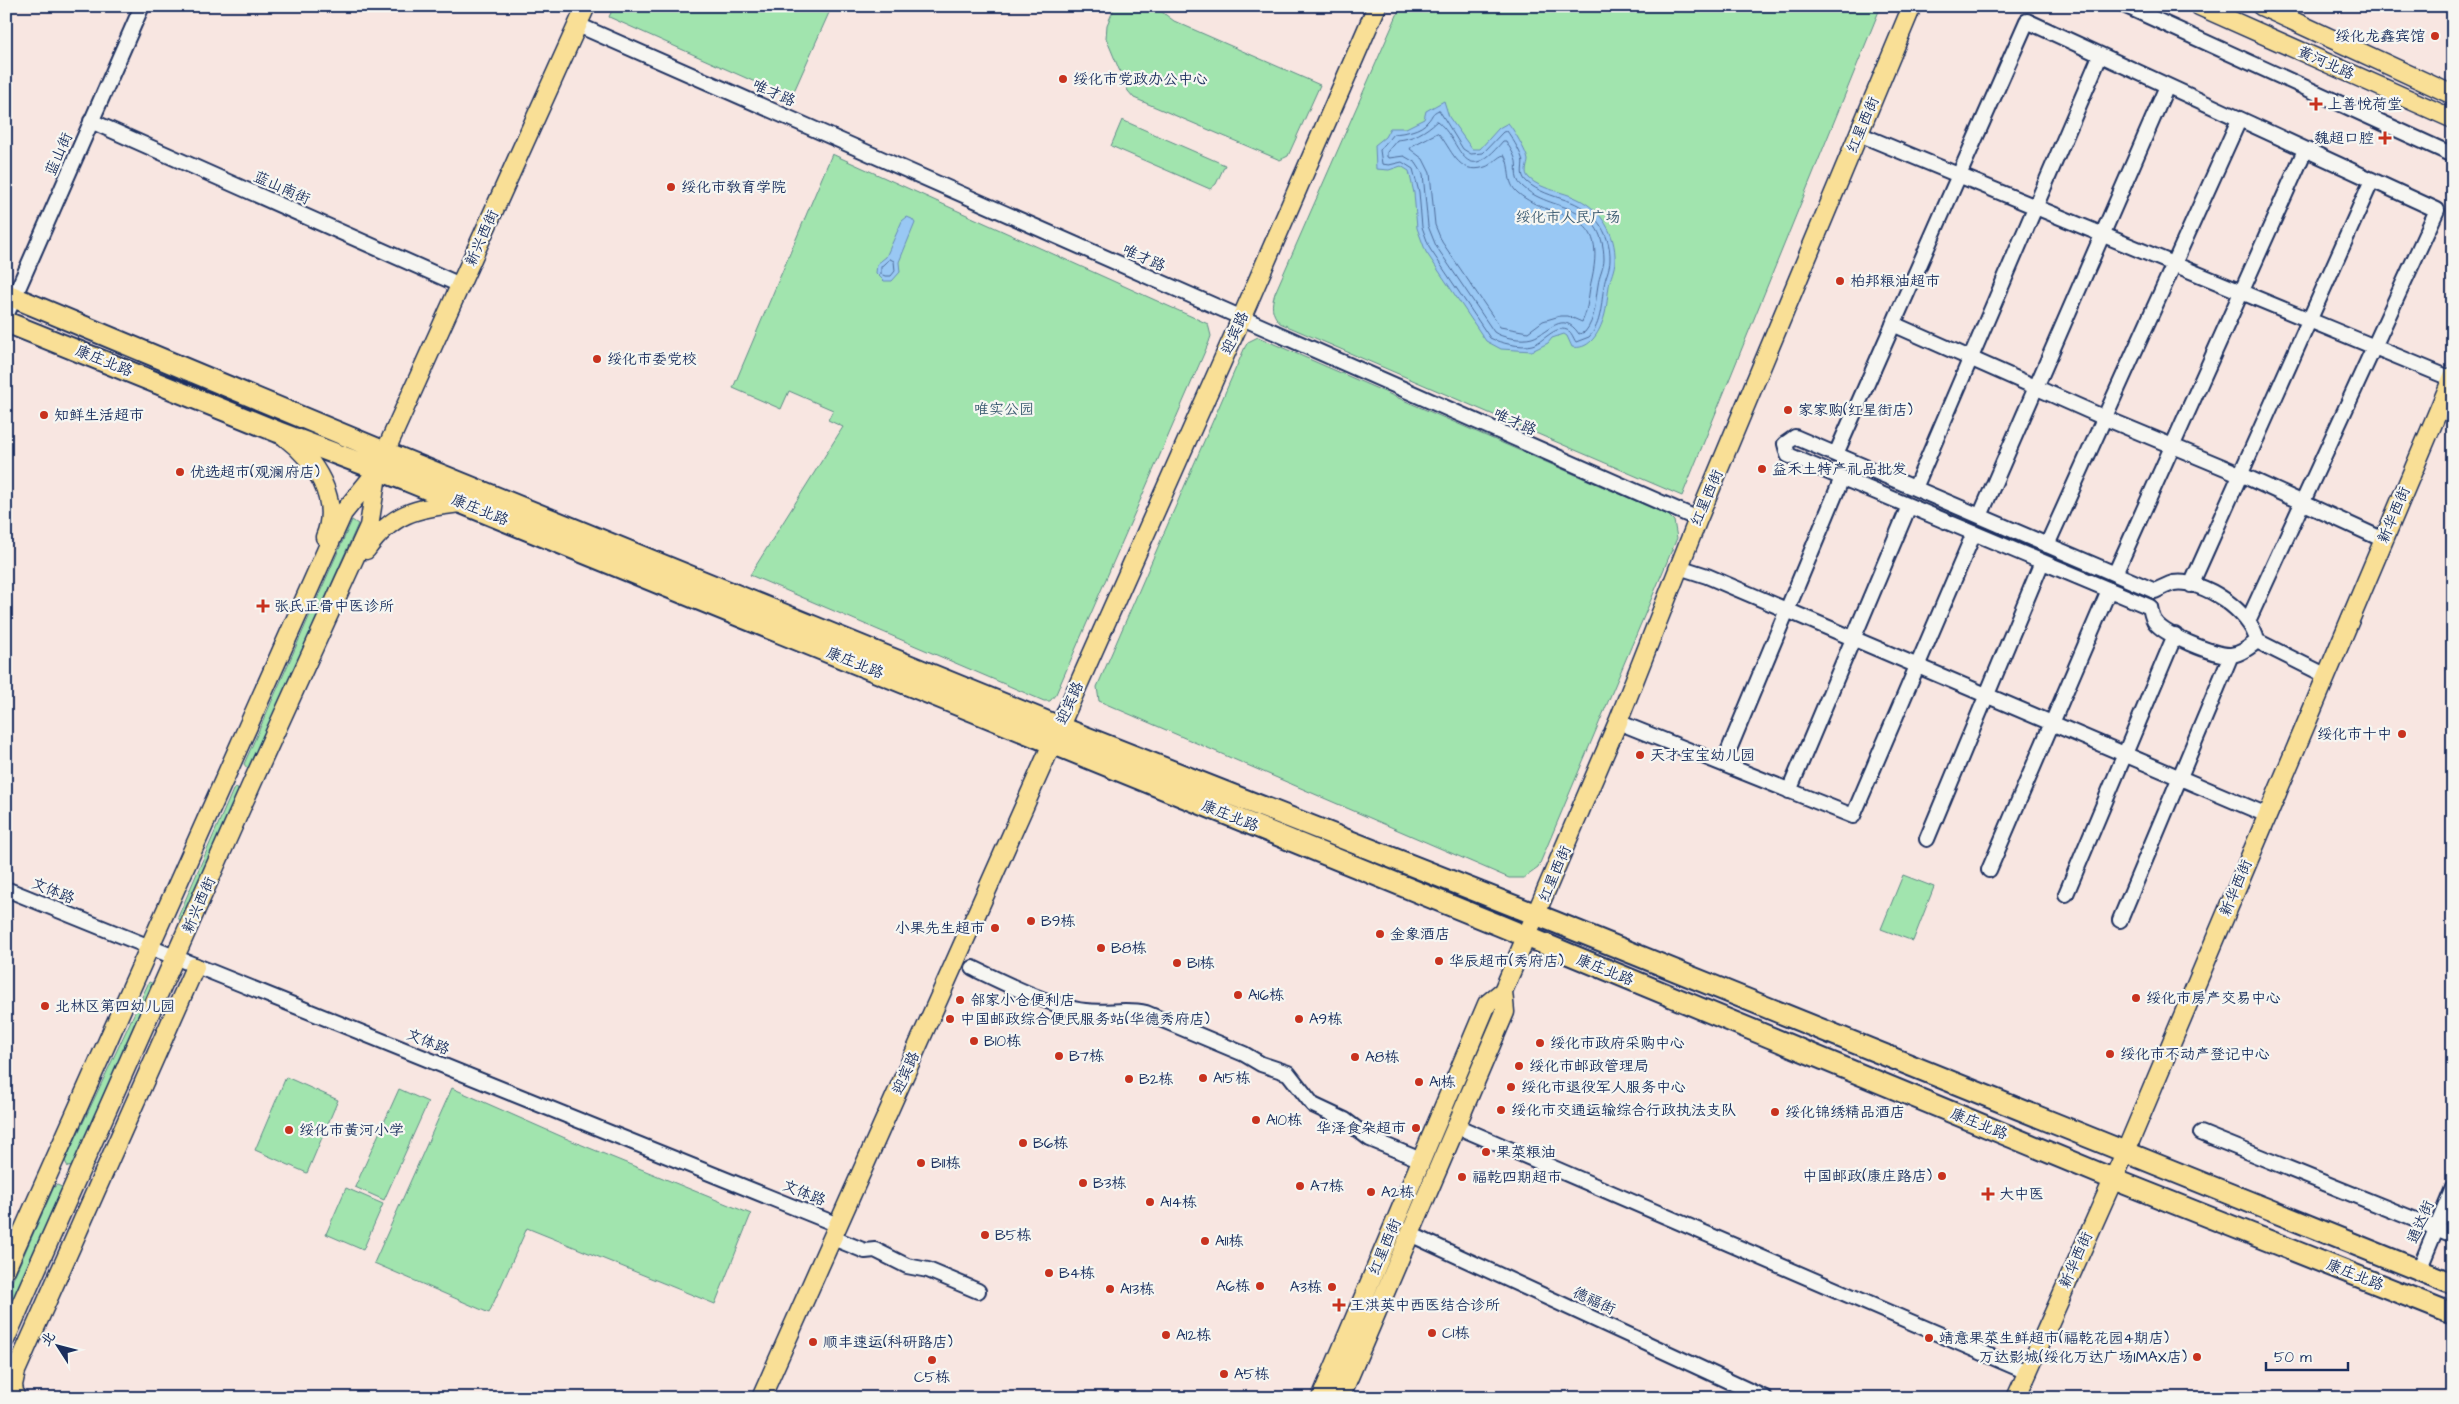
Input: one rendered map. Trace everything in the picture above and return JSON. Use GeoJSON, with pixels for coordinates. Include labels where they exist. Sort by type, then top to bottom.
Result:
{"type":"FeatureCollection","features":[{"type":"Feature","properties":{"kind":"highway","name":"康庄北路"},"geometry":{"type":"LineString","coordinates":[[10,296],[381,461],[1056,736],[1528,938],[2113,1179],[2453,1314]]}},
{"type":"Feature","properties":{"kind":"highway","name":"康庄北路"},"geometry":{"type":"LineString","coordinates":[[6,322],[278,432],[381,461],[461,503],[1056,736],[1537,915],[2453,1284]]}},
{"type":"Feature","properties":{"kind":"main road","name":"新兴西街"},"geometry":{"type":"LineString","coordinates":[[6,1269],[343,513],[381,461],[586,6]]}},
{"type":"Feature","properties":{"kind":"main road","name":"迎宾路"},"geometry":{"type":"LineString","coordinates":[[761,1398],[1241,319],[1376,6]]}},
{"type":"Feature","properties":{"kind":"main road","name":"红星西街"},"geometry":{"type":"LineString","coordinates":[[1340,1398],[1505,1012],[1504,991],[1618,722],[1679,566],[1912,6]]}},
{"type":"Feature","properties":{"kind":"main road","name":"黄河北路"},"geometry":{"type":"LineString","coordinates":[[2200,6],[2453,119]]}},
{"type":"Feature","properties":{"kind":"main road","name":"黄河北路"},"geometry":{"type":"LineString","coordinates":[[2261,6],[2453,95]]}},
{"type":"Feature","properties":{"kind":"main road","name":"新华西街"},"geometry":{"type":"LineString","coordinates":[[2016,1398],[2113,1179],[2452,378]]}},
{"type":"Feature","properties":{"kind":"main road"},"geometry":{"type":"LineString","coordinates":[[278,432],[294,444],[321,477],[328,506],[327,532],[300,594],[294,625]]}},
{"type":"Feature","properties":{"kind":"main road","name":"新兴西街"},"geometry":{"type":"LineString","coordinates":[[6,1338],[252,783],[369,526],[381,461]]}},
{"type":"Feature","properties":{"kind":"main road"},"geometry":{"type":"LineString","coordinates":[[319,635],[340,605],[366,551],[379,532],[390,522],[406,514],[426,508],[461,503]]}},
{"type":"Feature","properties":{"kind":"main road"},"geometry":{"type":"LineString","coordinates":[[227,773],[252,783]]}},
{"type":"Feature","properties":{"kind":"main road"},"geometry":{"type":"LineString","coordinates":[[15,1398],[13,1385],[16,1371],[195,967]]}},
{"type":"Feature","properties":{"kind":"main road","name":"红星西街"},"geometry":{"type":"LineString","coordinates":[[1322,1398],[1487,1004],[1504,991]]}},
{"type":"Feature","properties":{"kind":"main road"},"geometry":{"type":"LineString","coordinates":[[51,1171],[75,1181]]}},
{"type":"Feature","properties":{"kind":"main road"},"geometry":{"type":"LineString","coordinates":[[1393,1227],[1410,1234]]}},
{"type":"Feature","properties":{"kind":"main road"},"geometry":{"type":"LineString","coordinates":[[36,1270],[57,1279]]}},
{"type":"Feature","properties":{"kind":"street","name":"蓝山街"},"geometry":{"type":"LineString","coordinates":[[6,316],[10,296],[142,6]]}},
{"type":"Feature","properties":{"kind":"street"},"geometry":{"type":"LineString","coordinates":[[2126,6],[2453,154]]}},
{"type":"Feature","properties":{"kind":"street"},"geometry":{"type":"LineString","coordinates":[[1836,454],[2027,21],[2437,210],[2248,621]]}},
{"type":"Feature","properties":{"kind":"street","name":"唯才路"},"geometry":{"type":"LineString","coordinates":[[578,25],[1698,520]]}},
{"type":"Feature","properties":{"kind":"street"},"geometry":{"type":"LineString","coordinates":[[1915,488],[2100,56]]}},
{"type":"Feature","properties":{"kind":"street"},"geometry":{"type":"LineString","coordinates":[[1980,516],[2167,86]]}},
{"type":"Feature","properties":{"kind":"street"},"geometry":{"type":"LineString","coordinates":[[2047,545],[2239,120]]}},
{"type":"Feature","properties":{"kind":"street","name":"蓝山南街"},"geometry":{"type":"LineString","coordinates":[[91,121],[460,285]]}},
{"type":"Feature","properties":{"kind":"street"},"geometry":{"type":"LineString","coordinates":[[1859,134],[2452,378]]}},
{"type":"Feature","properties":{"kind":"street"},"geometry":{"type":"LineString","coordinates":[[2115,574],[2305,150]]}},
{"type":"Feature","properties":{"kind":"street"},"geometry":{"type":"LineString","coordinates":[[2191,585],[2242,475],[2372,180]]}},
{"type":"Feature","properties":{"kind":"street"},"geometry":{"type":"LineString","coordinates":[[1893,324],[2105,418],[2242,475],[2384,540]]}},
{"type":"Feature","properties":{"kind":"street"},"geometry":{"type":"LineString","coordinates":[[1795,437],[2155,591],[2174,583],[2207,589],[2228,602],[2248,621],[2255,631],[2257,641],[2245,650],[2231,656],[2209,650],[2175,635],[2155,622],[2150,607],[1788,456],[1784,444],[1795,437]]}},
{"type":"Feature","properties":{"kind":"street"},"geometry":{"type":"LineString","coordinates":[[1723,764],[1842,478]]}},
{"type":"Feature","properties":{"kind":"street"},"geometry":{"type":"LineString","coordinates":[[1789,791],[1908,506]]}},
{"type":"Feature","properties":{"kind":"street"},"geometry":{"type":"LineString","coordinates":[[1618,722],[1853,816],[1974,533]]}},
{"type":"Feature","properties":{"kind":"street"},"geometry":{"type":"LineString","coordinates":[[1927,839],[2042,562]]}},
{"type":"Feature","properties":{"kind":"street"},"geometry":{"type":"LineString","coordinates":[[1679,566],[1707,576],[2124,755],[2267,814]]}},
{"type":"Feature","properties":{"kind":"street"},"geometry":{"type":"LineString","coordinates":[[1989,870],[2109,590]]}},
{"type":"Feature","properties":{"kind":"street"},"geometry":{"type":"LineString","coordinates":[[2066,894],[2175,635]]}},
{"type":"Feature","properties":{"kind":"street"},"geometry":{"type":"LineString","coordinates":[[2257,641],[2325,675]]}},
{"type":"Feature","properties":{"kind":"street"},"geometry":{"type":"LineString","coordinates":[[2120,920],[2231,656]]}},
{"type":"Feature","properties":{"kind":"street","name":"文体路"},"geometry":{"type":"LineString","coordinates":[[6,889],[835,1231],[865,1251],[875,1250],[907,1266],[928,1270],[978,1291]]}},
{"type":"Feature","properties":{"kind":"street"},"geometry":{"type":"LineString","coordinates":[[974,968],[1018,989],[1085,1012],[1130,1009],[1146,1013],[1244,1054],[1261,1064],[1288,1073],[1313,1105],[1345,1120],[1370,1139],[1421,1160]]}},
{"type":"Feature","properties":{"kind":"street"},"geometry":{"type":"LineString","coordinates":[[1456,1126],[2027,1372]]}},
{"type":"Feature","properties":{"kind":"street"},"geometry":{"type":"LineString","coordinates":[[2201,1133],[2453,1235]]}},
{"type":"Feature","properties":{"kind":"street","name":"通达街"},"geometry":{"type":"LineString","coordinates":[[2418,1270],[2453,1188]]}},
{"type":"Feature","properties":{"kind":"street","name":"德福街"},"geometry":{"type":"LineString","coordinates":[[1410,1234],[1765,1398]]}},
{"type":"Feature","properties":{"kind":"green space"},"geometry":{"type":"Polygon","coordinates":[[[614,6],[832,6],[791,98],[609,17],[614,6]]]}},
{"type":"Feature","properties":{"kind":"green space"},"geometry":{"type":"Polygon","coordinates":[[[1115,6],[1154,6],[1174,21],[1320,85],[1288,156],[1280,160],[1134,98],[1128,91],[1106,38],[1107,25],[1115,6]]]}},
{"type":"Feature","properties":{"kind":"green space","name":"绥化市人民广场"},"geometry":{"type":"Polygon","coordinates":[[[1401,6],[1881,6],[1682,496],[1280,323],[1275,316],[1272,305],[1275,293],[1401,6]]]}},
{"type":"Feature","properties":{"kind":"green space"},"geometry":{"type":"Polygon","coordinates":[[[1122,120],[1225,165],[1216,184],[1210,189],[1111,146],[1122,120]]]}},
{"type":"Feature","properties":{"kind":"green space","name":"唯实公园"},"geometry":{"type":"Polygon","coordinates":[[[832,154],[1208,324],[1211,336],[1209,342],[1056,694],[1050,701],[1044,701],[750,575],[843,427],[828,420],[833,410],[789,391],[781,409],[733,388],[832,154]]]}},
{"type":"Feature","properties":{"kind":"green space"},"geometry":{"type":"Polygon","coordinates":[[[1258,337],[1668,515],[1674,521],[1677,538],[1538,868],[1524,878],[1509,878],[1099,701],[1097,687],[1245,347],[1248,342],[1258,337]]]}},
{"type":"Feature","properties":{"kind":"green space"},"geometry":{"type":"Polygon","coordinates":[[[352,520],[358,524],[251,766],[247,768],[244,764],[352,520]]]}},
{"type":"Feature","properties":{"kind":"green space"},"geometry":{"type":"Polygon","coordinates":[[[236,788],[239,790],[185,920],[180,921],[178,917],[233,790],[236,788]]]}},
{"type":"Feature","properties":{"kind":"green space"},"geometry":{"type":"Polygon","coordinates":[[[1903,875],[1934,887],[1913,941],[1881,929],[1903,875]]]}},
{"type":"Feature","properties":{"kind":"green space"},"geometry":{"type":"Polygon","coordinates":[[[149,982],[154,984],[73,1166],[68,1167],[65,1161],[149,982]]]}},
{"type":"Feature","properties":{"kind":"green space"},"geometry":{"type":"Polygon","coordinates":[[[286,1077],[338,1100],[307,1173],[255,1150],[286,1077]]]}},
{"type":"Feature","properties":{"kind":"green space"},"geometry":{"type":"Polygon","coordinates":[[[452,1088],[565,1138],[751,1214],[715,1304],[527,1228],[489,1313],[374,1263],[452,1088]]]}},
{"type":"Feature","properties":{"kind":"green space"},"geometry":{"type":"Polygon","coordinates":[[[399,1089],[428,1102],[384,1200],[355,1187],[399,1089]]]}},
{"type":"Feature","properties":{"kind":"green space"},"geometry":{"type":"Polygon","coordinates":[[[57,1185],[62,1187],[62,1190],[6,1315],[6,1295],[54,1187],[57,1185]]]}},
{"type":"Feature","properties":{"kind":"green space"},"geometry":{"type":"Polygon","coordinates":[[[346,1188],[383,1204],[363,1250],[326,1234],[346,1188]]]}},
{"type":"Feature","properties":{"kind":"water"},"geometry":{"type":"Polygon","coordinates":[[[1444,101],[1449,117],[1472,149],[1480,149],[1499,128],[1508,123],[1520,141],[1527,157],[1527,176],[1546,188],[1572,196],[1586,204],[1600,216],[1610,232],[1615,250],[1615,263],[1606,309],[1597,333],[1587,344],[1572,347],[1567,336],[1564,334],[1552,338],[1548,343],[1532,351],[1501,349],[1486,341],[1426,252],[1417,228],[1414,193],[1409,171],[1401,166],[1389,170],[1376,169],[1375,145],[1385,137],[1390,128],[1406,128],[1424,119],[1426,111],[1444,101]]]}},
{"type":"Feature","properties":{"kind":"water"},"geometry":{"type":"Polygon","coordinates":[[[907,217],[915,223],[899,262],[900,272],[892,281],[884,281],[876,273],[877,264],[886,257],[902,221],[907,217]]]}},
{"type":"Feature","properties":{"kind":"place","name":"绥化龙鑫宾馆"},"geometry":{"type":"Point","coordinates":[2435,36]}},
{"type":"Feature","properties":{"kind":"place","name":"绥化市党政办公中心"},"geometry":{"type":"Point","coordinates":[1063,79]}},
{"type":"Feature","properties":{"kind":"place","name":"上善悦荷堂"},"geometry":{"type":"Point","coordinates":[2316,104]}},
{"type":"Feature","properties":{"kind":"place","name":"魏超口腔"},"geometry":{"type":"Point","coordinates":[2385,138]}},
{"type":"Feature","properties":{"kind":"place","name":"绥化市教育学院"},"geometry":{"type":"Point","coordinates":[671,187]}},
{"type":"Feature","properties":{"kind":"place","name":"柏邦粮油超市"},"geometry":{"type":"Point","coordinates":[1840,281]}},
{"type":"Feature","properties":{"kind":"place","name":"绥化市委党校"},"geometry":{"type":"Point","coordinates":[597,359]}},
{"type":"Feature","properties":{"kind":"place","name":"家家购(红星街店)"},"geometry":{"type":"Point","coordinates":[1788,410]}},
{"type":"Feature","properties":{"kind":"place","name":"知鲜生活超市"},"geometry":{"type":"Point","coordinates":[44,415]}},
{"type":"Feature","properties":{"kind":"place","name":"益禾土特产礼品批发"},"geometry":{"type":"Point","coordinates":[1762,469]}},
{"type":"Feature","properties":{"kind":"place","name":"优选超市(观澜府店)"},"geometry":{"type":"Point","coordinates":[180,472]}},
{"type":"Feature","properties":{"kind":"place","name":"张氏正骨中医诊所"},"geometry":{"type":"Point","coordinates":[263,606]}},
{"type":"Feature","properties":{"kind":"place","name":"绥化市十中"},"geometry":{"type":"Point","coordinates":[2402,734]}},
{"type":"Feature","properties":{"kind":"place","name":"天才宝宝幼儿园"},"geometry":{"type":"Point","coordinates":[1640,755]}},
{"type":"Feature","properties":{"kind":"place","name":"B9栋"},"geometry":{"type":"Point","coordinates":[1031,921]}},
{"type":"Feature","properties":{"kind":"place","name":"小果先生超市"},"geometry":{"type":"Point","coordinates":[995,928]}},
{"type":"Feature","properties":{"kind":"place","name":"金象酒店"},"geometry":{"type":"Point","coordinates":[1380,934]}},
{"type":"Feature","properties":{"kind":"place","name":"B8栋"},"geometry":{"type":"Point","coordinates":[1101,948]}},
{"type":"Feature","properties":{"kind":"place","name":"华辰超市(秀府店)"},"geometry":{"type":"Point","coordinates":[1439,961]}},
{"type":"Feature","properties":{"kind":"place","name":"B1栋"},"geometry":{"type":"Point","coordinates":[1177,963]}},
{"type":"Feature","properties":{"kind":"place","name":"A16栋"},"geometry":{"type":"Point","coordinates":[1238,995]}},
{"type":"Feature","properties":{"kind":"place","name":"绥化市房产交易中心"},"geometry":{"type":"Point","coordinates":[2136,998]}},
{"type":"Feature","properties":{"kind":"place","name":"邻家小仓便利店"},"geometry":{"type":"Point","coordinates":[960,1000]}},
{"type":"Feature","properties":{"kind":"place","name":"北林区第四幼儿园"},"geometry":{"type":"Point","coordinates":[45,1006]}},
{"type":"Feature","properties":{"kind":"place","name":"中国邮政综合便民服务站(华德秀府店)"},"geometry":{"type":"Point","coordinates":[950,1019]}},
{"type":"Feature","properties":{"kind":"place","name":"A9栋"},"geometry":{"type":"Point","coordinates":[1299,1019]}},
{"type":"Feature","properties":{"kind":"place","name":"B10栋"},"geometry":{"type":"Point","coordinates":[974,1041]}},
{"type":"Feature","properties":{"kind":"place","name":"绥化市政府采购中心"},"geometry":{"type":"Point","coordinates":[1540,1043]}},
{"type":"Feature","properties":{"kind":"place","name":"绥化市不动产登记中心"},"geometry":{"type":"Point","coordinates":[2110,1054]}},
{"type":"Feature","properties":{"kind":"place","name":"B7栋"},"geometry":{"type":"Point","coordinates":[1059,1056]}},
{"type":"Feature","properties":{"kind":"place","name":"A8栋"},"geometry":{"type":"Point","coordinates":[1355,1057]}},
{"type":"Feature","properties":{"kind":"place","name":"绥化市邮政管理局"},"geometry":{"type":"Point","coordinates":[1519,1066]}},
{"type":"Feature","properties":{"kind":"place","name":"A15栋"},"geometry":{"type":"Point","coordinates":[1203,1078]}},
{"type":"Feature","properties":{"kind":"place","name":"B2栋"},"geometry":{"type":"Point","coordinates":[1129,1079]}},
{"type":"Feature","properties":{"kind":"place","name":"A1栋"},"geometry":{"type":"Point","coordinates":[1419,1082]}},
{"type":"Feature","properties":{"kind":"place","name":"绥化市退役军人服务中心"},"geometry":{"type":"Point","coordinates":[1511,1087]}},
{"type":"Feature","properties":{"kind":"place","name":"绥化市交通运输综合行政执法支队"},"geometry":{"type":"Point","coordinates":[1501,1110]}},
{"type":"Feature","properties":{"kind":"place","name":"绥化锦绣精品酒店"},"geometry":{"type":"Point","coordinates":[1775,1112]}},
{"type":"Feature","properties":{"kind":"place","name":"A10栋"},"geometry":{"type":"Point","coordinates":[1256,1120]}},
{"type":"Feature","properties":{"kind":"place","name":"华泽食杂超市"},"geometry":{"type":"Point","coordinates":[1416,1128]}},
{"type":"Feature","properties":{"kind":"place","name":"绥化市黄河小学"},"geometry":{"type":"Point","coordinates":[289,1130]}},
{"type":"Feature","properties":{"kind":"place","name":"B6栋"},"geometry":{"type":"Point","coordinates":[1023,1143]}},
{"type":"Feature","properties":{"kind":"place","name":"果菜粮油"},"geometry":{"type":"Point","coordinates":[1486,1152]}},
{"type":"Feature","properties":{"kind":"place","name":"B11栋"},"geometry":{"type":"Point","coordinates":[921,1163]}},
{"type":"Feature","properties":{"kind":"place","name":"中国邮政(康庄路店)"},"geometry":{"type":"Point","coordinates":[1942,1176]}},
{"type":"Feature","properties":{"kind":"place","name":"福乾四期超市"},"geometry":{"type":"Point","coordinates":[1462,1177]}},
{"type":"Feature","properties":{"kind":"place","name":"B3栋"},"geometry":{"type":"Point","coordinates":[1083,1183]}},
{"type":"Feature","properties":{"kind":"place","name":"A7栋"},"geometry":{"type":"Point","coordinates":[1300,1186]}},
{"type":"Feature","properties":{"kind":"place","name":"A2栋"},"geometry":{"type":"Point","coordinates":[1371,1192]}},
{"type":"Feature","properties":{"kind":"place","name":"大中医"},"geometry":{"type":"Point","coordinates":[1988,1194]}},
{"type":"Feature","properties":{"kind":"place","name":"A14栋"},"geometry":{"type":"Point","coordinates":[1150,1202]}},
{"type":"Feature","properties":{"kind":"place","name":"B5栋"},"geometry":{"type":"Point","coordinates":[985,1235]}},
{"type":"Feature","properties":{"kind":"place","name":"A11栋"},"geometry":{"type":"Point","coordinates":[1205,1241]}},
{"type":"Feature","properties":{"kind":"place","name":"B4栋"},"geometry":{"type":"Point","coordinates":[1049,1273]}},
{"type":"Feature","properties":{"kind":"place","name":"A6栋"},"geometry":{"type":"Point","coordinates":[1260,1286]}},
{"type":"Feature","properties":{"kind":"place","name":"A3栋"},"geometry":{"type":"Point","coordinates":[1332,1287]}},
{"type":"Feature","properties":{"kind":"place","name":"A13栋"},"geometry":{"type":"Point","coordinates":[1110,1289]}},
{"type":"Feature","properties":{"kind":"place","name":"王洪英中西医结合诊所"},"geometry":{"type":"Point","coordinates":[1339,1305]}},
{"type":"Feature","properties":{"kind":"place","name":"C1栋"},"geometry":{"type":"Point","coordinates":[1432,1333]}},
{"type":"Feature","properties":{"kind":"place","name":"A12栋"},"geometry":{"type":"Point","coordinates":[1166,1335]}},
{"type":"Feature","properties":{"kind":"place","name":"靖意果菜生鲜超市(福乾花园4期店)"},"geometry":{"type":"Point","coordinates":[1929,1338]}},
{"type":"Feature","properties":{"kind":"place","name":"顺丰速运(科研路店)"},"geometry":{"type":"Point","coordinates":[813,1342]}},
{"type":"Feature","properties":{"kind":"place","name":"万达影城(绥化万达广场IMAX店)"},"geometry":{"type":"Point","coordinates":[2197,1357]}},
{"type":"Feature","properties":{"kind":"place","name":"C5栋"},"geometry":{"type":"Point","coordinates":[932,1360]}},
{"type":"Feature","properties":{"kind":"place","name":"A5栋"},"geometry":{"type":"Point","coordinates":[1224,1374]}}]}
